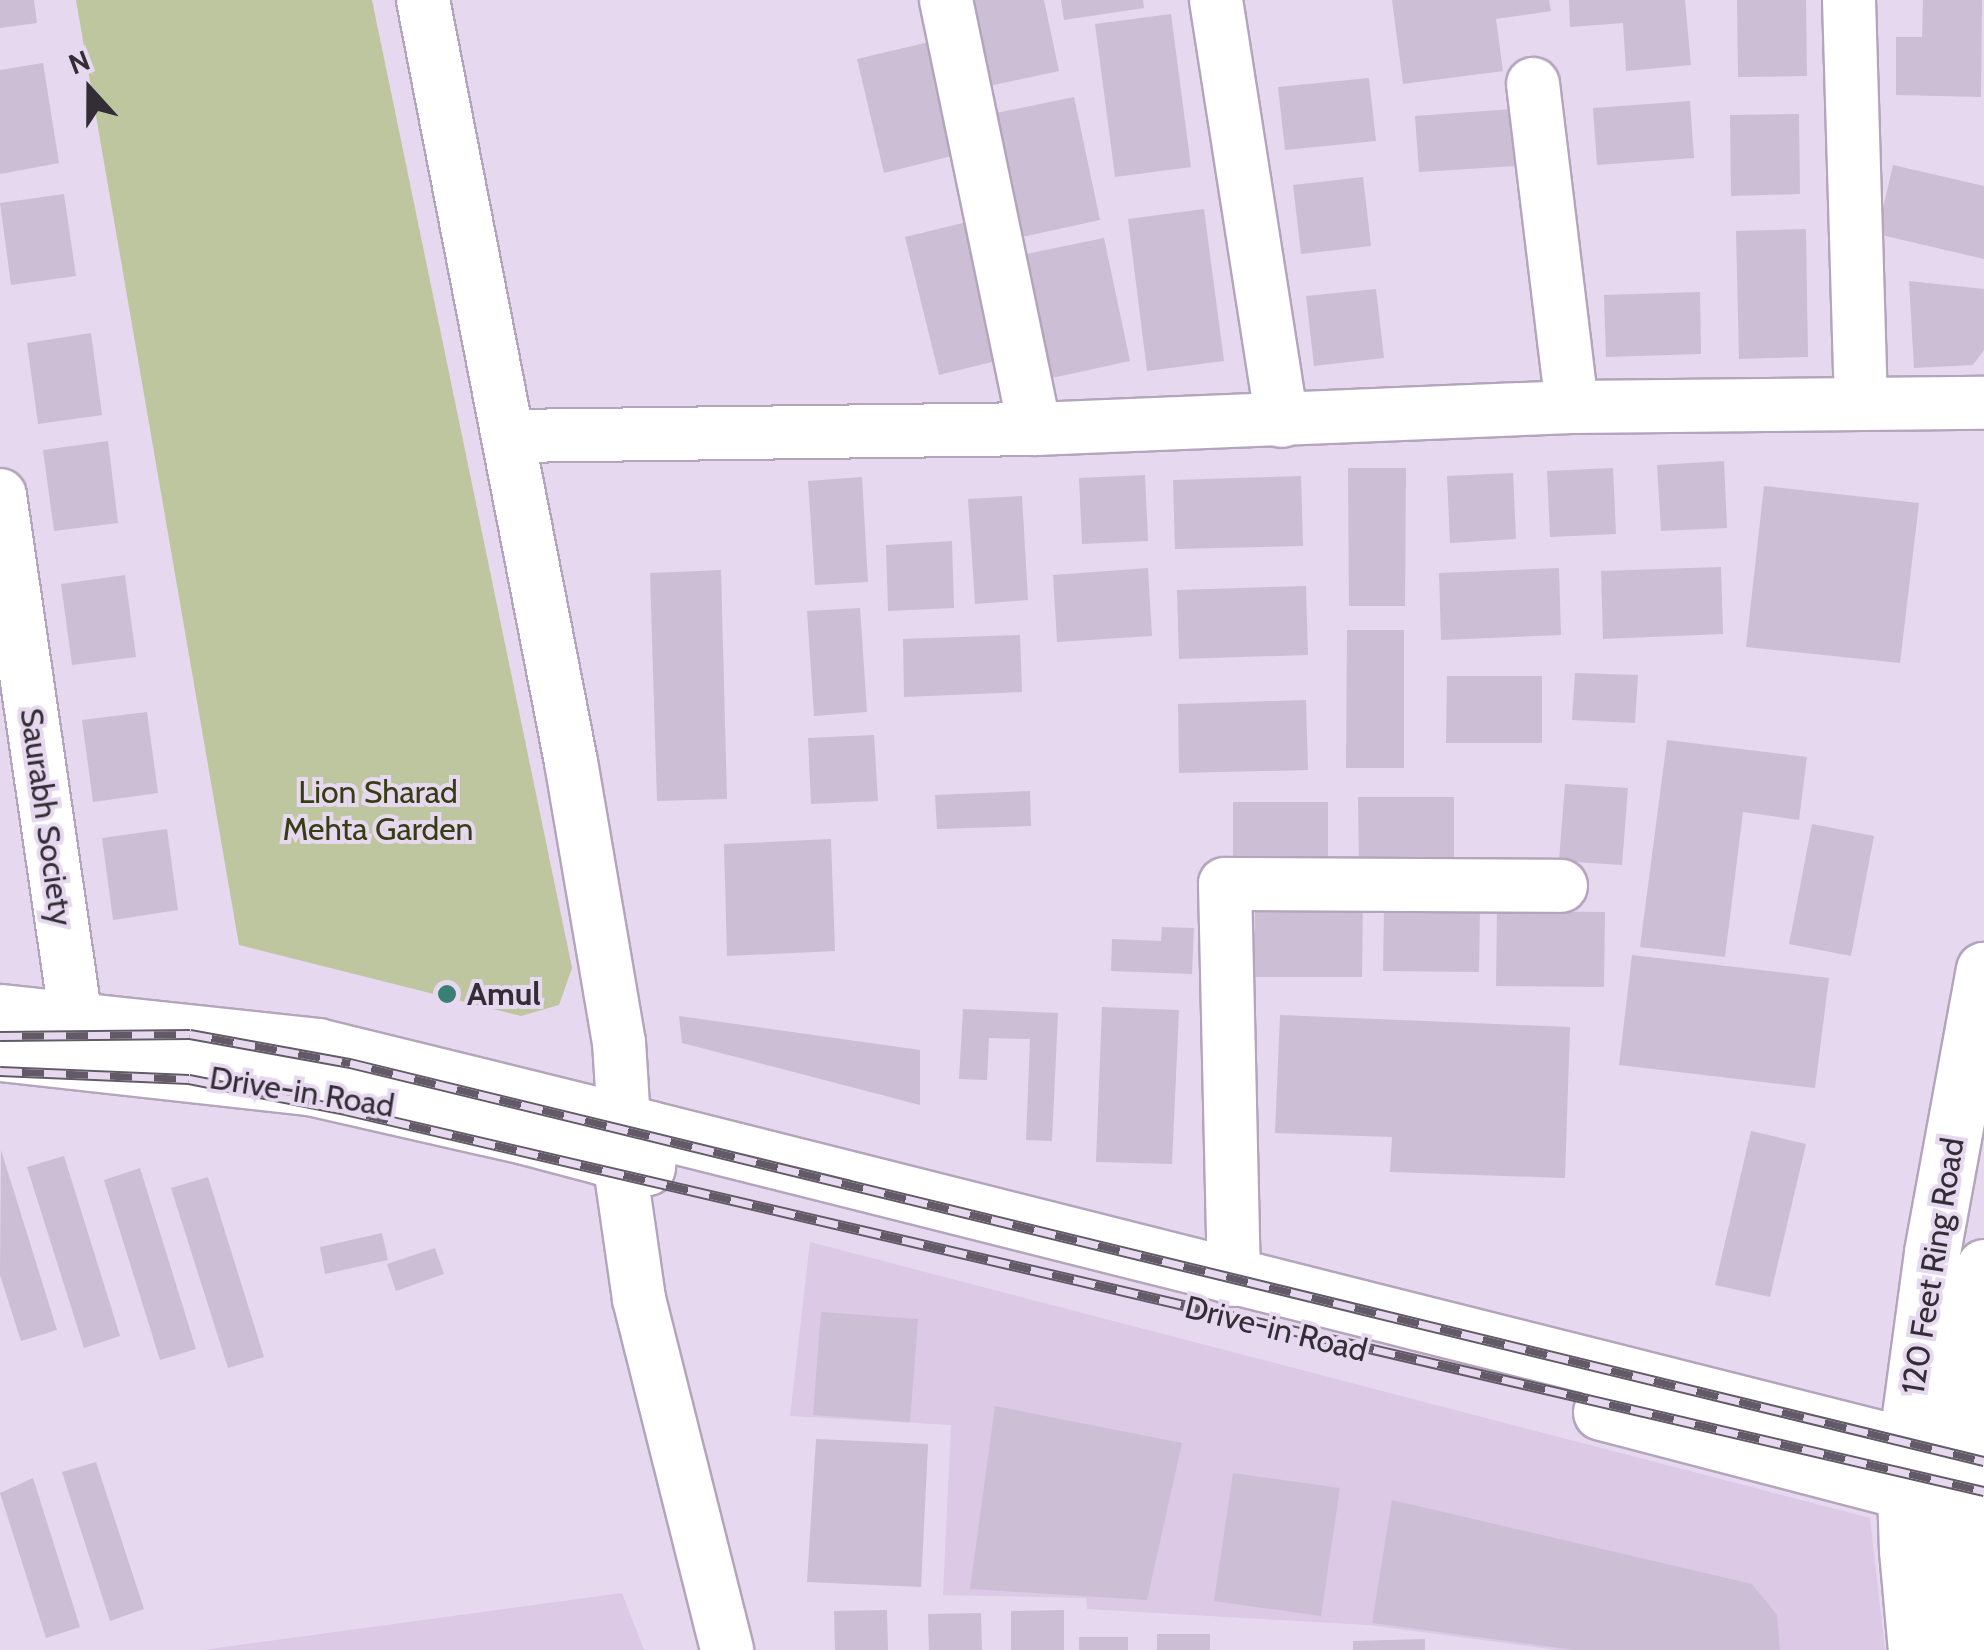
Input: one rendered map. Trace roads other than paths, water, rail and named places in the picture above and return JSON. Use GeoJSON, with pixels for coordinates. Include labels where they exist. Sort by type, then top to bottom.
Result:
{"type":"FeatureCollection","features":[{"type":"Feature","properties":{"kind":"main road","name":"120 Feet Ring Road"},"geometry":{"type":"LineString","coordinates":[[1970,1650],[1948,1478],[1932,1252],[1984,970]]}},
{"type":"Feature","properties":{"kind":"main road"},"geometry":{"type":"LineString","coordinates":[[0,1012],[316,1046],[624,1142],[1234,1280],[1948,1478]]}},
{"type":"Feature","properties":{"kind":"main road","name":"Drive-in Road"},"geometry":{"type":"LineString","coordinates":[[0,1053],[309,1087],[624,1142],[1948,1478]]}},
{"type":"Feature","properties":{"kind":"main road","name":"120 Feet Ring Road"},"geometry":{"type":"LineString","coordinates":[[1916,1650],[1984,1267]]}},
{"type":"Feature","properties":{"kind":"street"},"geometry":{"type":"LineString","coordinates":[[423,0],[510,436],[606,956],[638,1299],[727,1650]]}},
{"type":"Feature","properties":{"kind":"street"},"geometry":{"type":"LineString","coordinates":[[946,0],[1035,429]]}},
{"type":"Feature","properties":{"kind":"street"},"geometry":{"type":"LineString","coordinates":[[1216,0],[1282,421]]}},
{"type":"Feature","properties":{"kind":"street"},"geometry":{"type":"LineString","coordinates":[[1849,0],[1860,404]]}},
{"type":"Feature","properties":{"kind":"street"},"geometry":{"type":"LineString","coordinates":[[1532,84],[1572,407]]}},
{"type":"Feature","properties":{"kind":"street"},"geometry":{"type":"LineString","coordinates":[[510,436],[1035,429],[1572,407],[1984,403]]}},
{"type":"Feature","properties":{"kind":"street","name":"Saurabh Society"},"geometry":{"type":"LineString","coordinates":[[0,496],[76,1020]]}},
{"type":"Feature","properties":{"kind":"street"},"geometry":{"type":"LineString","coordinates":[[1234,1280],[1225,884],[1562,886]]}},
{"type":"Feature","properties":{"kind":"railway"},"geometry":{"type":"LineString","coordinates":[[0,1036],[190,1034],[350,1063],[1984,1461]]}},
{"type":"Feature","properties":{"kind":"railway"},"geometry":{"type":"LineString","coordinates":[[0,1071],[189,1079],[345,1110],[1984,1491]]}},
{"type":"Feature","properties":{"kind":"place","name":"Amul"},"geometry":{"type":"Point","coordinates":[447,994]}},
{"type":"Feature","properties":{"kind":"park label","name":"Lion Sharad Mehta Garden"},"geometry":{"type":"Point","coordinates":[378,812]}}]}
